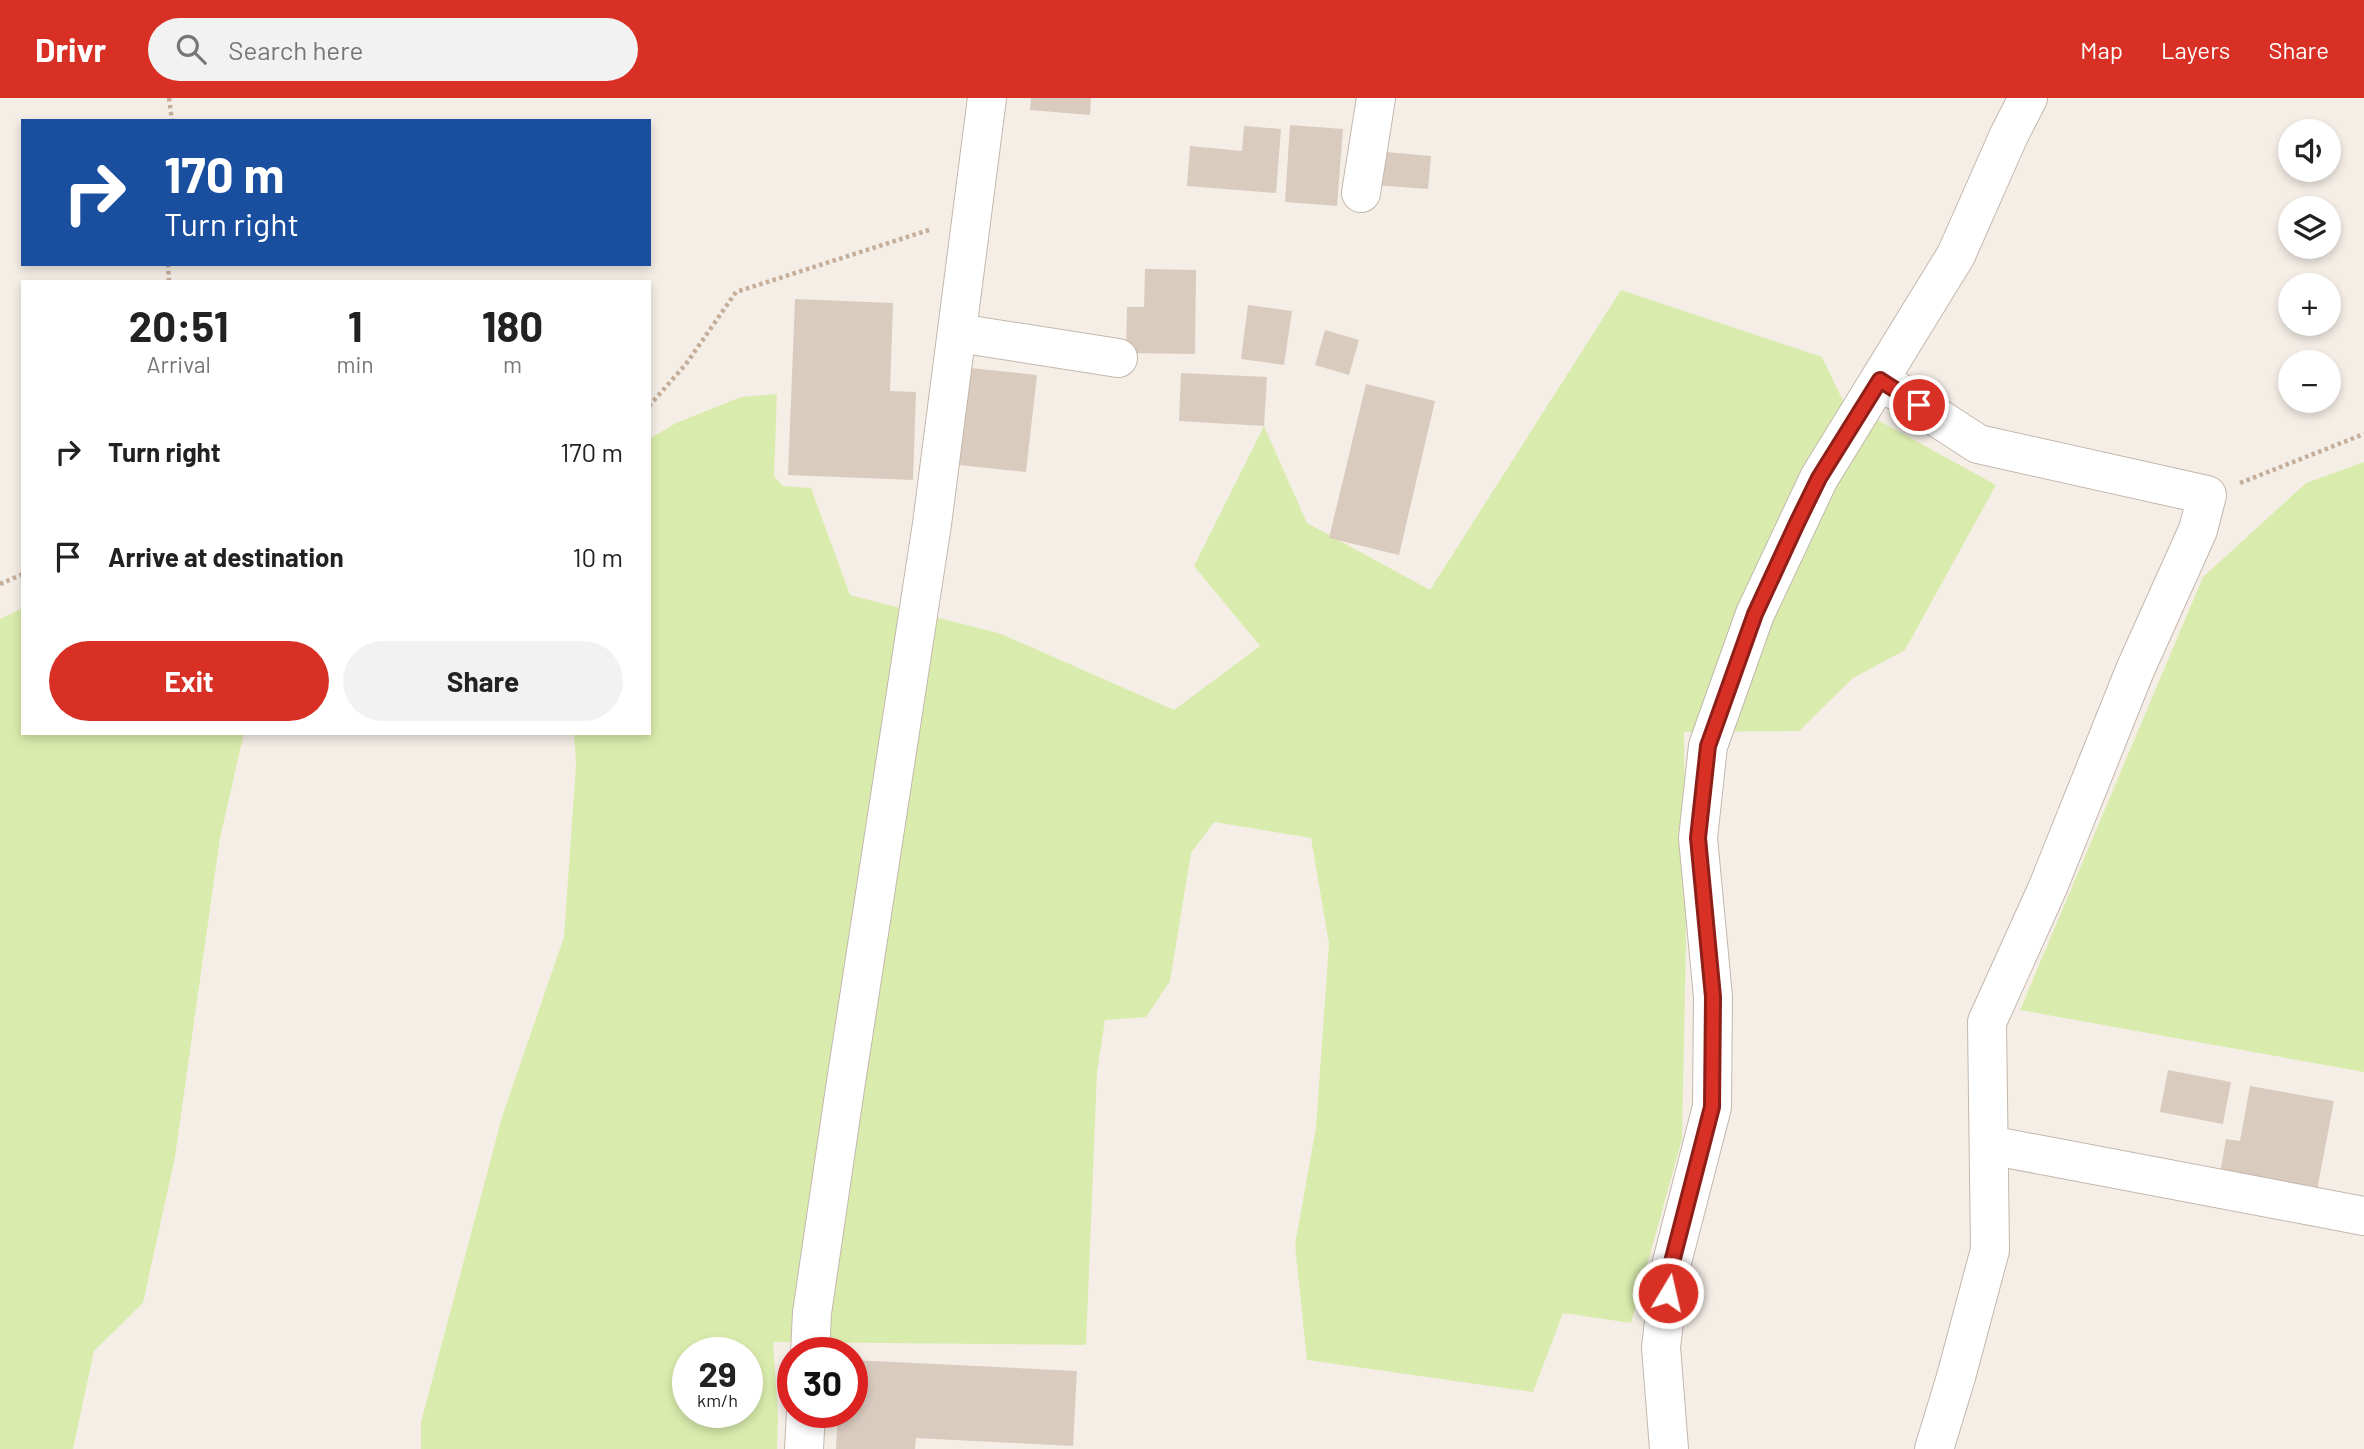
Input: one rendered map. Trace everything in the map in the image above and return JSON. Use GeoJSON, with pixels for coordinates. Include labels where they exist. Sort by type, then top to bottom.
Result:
{"type":"FeatureCollection","features":[{"type":"Feature","properties":{"kind":"street"},"geometry":{"type":"LineString","coordinates":[[811,1337],[816,1286],[932,524],[988,98]]}},
{"type":"Feature","properties":{"kind":"street"},"geometry":{"type":"LineString","coordinates":[[1361,193],[1376,98]]}},
{"type":"Feature","properties":{"kind":"street"},"geometry":{"type":"LineString","coordinates":[[1669,1449],[1661,1347],[1671,1266],[1712,1107],[1713,997],[1698,838],[1708,746],[1755,614],[1819,478],[1956,255],[2028,98]]}},
{"type":"Feature","properties":{"kind":"street"},"geometry":{"type":"LineString","coordinates":[[958,333],[1118,359]]}},
{"type":"Feature","properties":{"kind":"street"},"geometry":{"type":"LineString","coordinates":[[1880,380],[1978,444],[2207,495],[2198,530],[2135,670],[2048,887],[1987,1023],[1990,1250],[1934,1449]]}},
{"type":"Feature","properties":{"kind":"street"},"geometry":{"type":"LineString","coordinates":[[1989,1145],[2364,1216]]}},
{"type":"Feature","properties":{"kind":"street"},"geometry":{"type":"LineString","coordinates":[[804,1449],[805,1428]]}},
{"type":"Feature","properties":{"kind":"path"},"geometry":{"type":"LineString","coordinates":[[169,98],[172,119]]}},
{"type":"Feature","properties":{"kind":"path"},"geometry":{"type":"LineString","coordinates":[[651,404],[686,364],[736,292],[973,216]]}},
{"type":"Feature","properties":{"kind":"path"},"geometry":{"type":"LineString","coordinates":[[2207,495],[2364,434]]}},
{"type":"Feature","properties":{"kind":"path"},"geometry":{"type":"LineString","coordinates":[[0,584],[21,575]]}},
{"type":"Feature","properties":{"kind":"green space"},"geometry":{"type":"Polygon","coordinates":[[[1621,290],[1822,357],[1843,401],[1996,485],[1905,650],[1853,678],[1799,731],[1684,732],[1686,940],[1682,1139],[1631,1323],[1563,1313],[1533,1392],[1307,1360],[1295,1245],[1316,1127],[1329,944],[1311,838],[1214,822],[1191,853],[1170,981],[1146,1017],[1105,1020],[1097,1073],[1086,1345],[868,1343],[868,1337],[777,1337],[777,1342],[773,1342],[777,1449],[421,1449],[421,1422],[502,1117],[564,937],[576,764],[574,735],[651,735],[651,438],[676,423],[741,397],[777,394],[774,476],[783,486],[811,488],[850,595],[1001,634],[1174,710],[1260,646],[1194,566],[1264,426],[1307,523],[1430,590],[1621,290]]]}},
{"type":"Feature","properties":{"kind":"green space"},"geometry":{"type":"Polygon","coordinates":[[[2364,462],[2364,1072],[2020,1010],[2203,577],[2306,483],[2364,462]]]}},
{"type":"Feature","properties":{"kind":"green space"},"geometry":{"type":"Polygon","coordinates":[[[21,609],[21,735],[244,735],[220,838],[175,1157],[143,1303],[94,1351],[73,1449],[0,1449],[0,619],[21,609]]]}},
{"type":"Feature","properties":{"kind":"building"},"geometry":{"type":"Polygon","coordinates":[[[1031,98],[1091,98],[1090,115],[1030,110],[1031,98]]]}},
{"type":"Feature","properties":{"kind":"building"},"geometry":{"type":"Polygon","coordinates":[[[1290,125],[1343,129],[1337,206],[1285,202],[1290,125]]]}},
{"type":"Feature","properties":{"kind":"building"},"geometry":{"type":"Polygon","coordinates":[[[1244,126],[1281,129],[1276,193],[1187,186],[1190,146],[1242,151],[1244,126]]]}},
{"type":"Feature","properties":{"kind":"building"},"geometry":{"type":"Polygon","coordinates":[[[1375,151],[1431,156],[1428,189],[1373,185],[1375,151]]]}},
{"type":"Feature","properties":{"kind":"building"},"geometry":{"type":"Polygon","coordinates":[[[1145,269],[1196,270],[1195,354],[1126,353],[1127,307],[1144,307],[1145,269]]]}},
{"type":"Feature","properties":{"kind":"building"},"geometry":{"type":"Polygon","coordinates":[[[795,299],[893,303],[890,391],[916,392],[913,480],[788,475],[795,299]]]}},
{"type":"Feature","properties":{"kind":"building"},"geometry":{"type":"Polygon","coordinates":[[[1248,305],[1292,311],[1284,365],[1241,359],[1248,305]]]}},
{"type":"Feature","properties":{"kind":"building"},"geometry":{"type":"Polygon","coordinates":[[[1325,330],[1359,340],[1349,375],[1315,365],[1325,330]]]}},
{"type":"Feature","properties":{"kind":"building"},"geometry":{"type":"Polygon","coordinates":[[[970,368],[1037,375],[1026,472],[959,465],[970,368]]]}},
{"type":"Feature","properties":{"kind":"building"},"geometry":{"type":"Polygon","coordinates":[[[1181,373],[1267,377],[1264,426],[1179,421],[1181,373]]]}},
{"type":"Feature","properties":{"kind":"building"},"geometry":{"type":"Polygon","coordinates":[[[1366,384],[1435,401],[1399,555],[1329,538],[1366,384]]]}},
{"type":"Feature","properties":{"kind":"building"},"geometry":{"type":"Polygon","coordinates":[[[2168,1070],[2231,1082],[2223,1124],[2160,1112],[2168,1070]]]}},
{"type":"Feature","properties":{"kind":"building"},"geometry":{"type":"Polygon","coordinates":[[[2250,1086],[2334,1101],[2317,1190],[2220,1173],[2226,1139],[2240,1141],[2250,1086]]]}},
{"type":"Feature","properties":{"kind":"building"},"geometry":{"type":"Polygon","coordinates":[[[868,1361],[1077,1371],[1073,1446],[916,1438],[915,1449],[836,1449],[837,1428],[868,1428],[868,1361]]]}},
{"type":"Feature","properties":{"kind":"route"},"geometry":{"type":"LineString","coordinates":[[1668,1293],[1671,1266],[1712,1107],[1713,997],[1698,838],[1708,746],[1755,614],[1819,478],[1880,380],[1919,405]]}}]}
